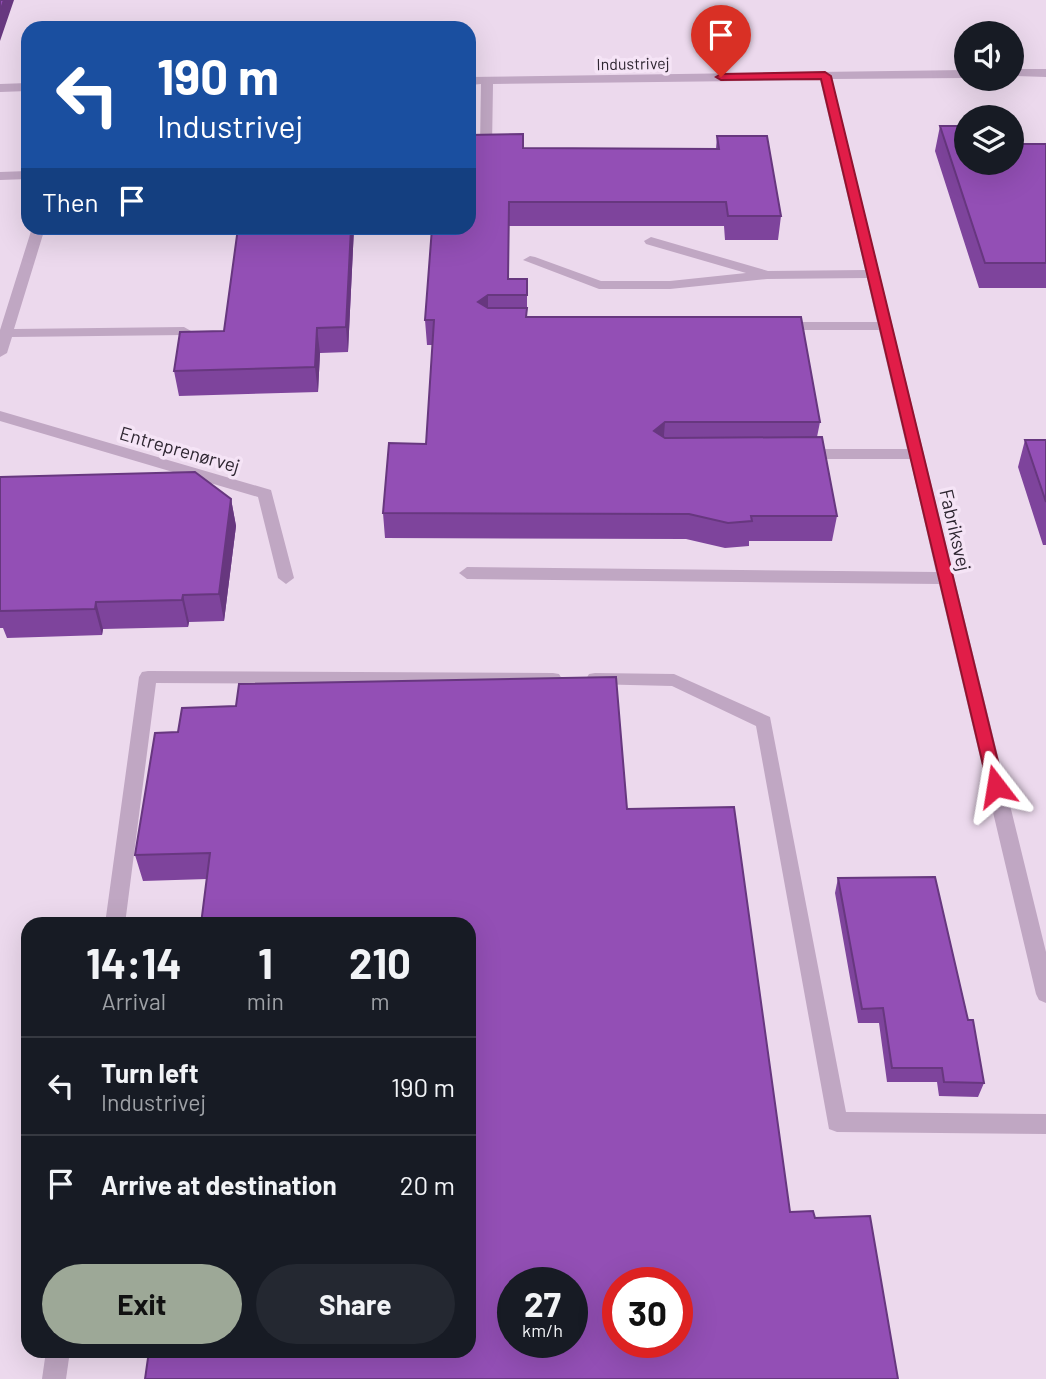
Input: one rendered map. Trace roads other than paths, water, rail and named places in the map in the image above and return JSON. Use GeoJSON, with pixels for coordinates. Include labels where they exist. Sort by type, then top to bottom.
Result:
{"type":"FeatureCollection","features":[{"type":"Feature","properties":{"kind":"street"},"geometry":{"type":"LineString","coordinates":[[1024,73],[1046,73]]}},
{"type":"Feature","properties":{"kind":"street","name":"Industrivej"},"geometry":{"type":"LineString","coordinates":[[476,81],[954,74]]}},
{"type":"Feature","properties":{"kind":"street","name":"Fabriksvej"},"geometry":{"type":"LineString","coordinates":[[825,76],[1046,994]]}},
{"type":"Feature","properties":{"kind":"street"},"geometry":{"type":"LineString","coordinates":[[486,81],[486,146]]}},
{"type":"Feature","properties":{"kind":"street"},"geometry":{"type":"LineString","coordinates":[[0,88],[21,87]]}},
{"type":"Feature","properties":{"kind":"street"},"geometry":{"type":"LineString","coordinates":[[0,176],[21,175]]}},
{"type":"Feature","properties":{"kind":"street"},"geometry":{"type":"LineString","coordinates":[[0,354],[36,235]]}},
{"type":"Feature","properties":{"kind":"street"},"geometry":{"type":"LineString","coordinates":[[651,241],[767,275]]}},
{"type":"Feature","properties":{"kind":"street"},"geometry":{"type":"LineString","coordinates":[[530,260],[599,285],[670,285],[767,275],[873,274]]}},
{"type":"Feature","properties":{"kind":"street"},"geometry":{"type":"LineString","coordinates":[[0,293],[18,293]]}},
{"type":"Feature","properties":{"kind":"street"},"geometry":{"type":"LineString","coordinates":[[762,326],[886,326]]}},
{"type":"Feature","properties":{"kind":"street"},"geometry":{"type":"LineString","coordinates":[[6,333],[184,331]]}},
{"type":"Feature","properties":{"kind":"street","name":"Entreprenørvej"},"geometry":{"type":"LineString","coordinates":[[0,416],[265,494],[286,578]]}},
{"type":"Feature","properties":{"kind":"street"},"geometry":{"type":"LineString","coordinates":[[783,454],[916,454]]}},
{"type":"Feature","properties":{"kind":"street"},"geometry":{"type":"LineString","coordinates":[[467,573],[946,578]]}},
{"type":"Feature","properties":{"kind":"street"},"geometry":{"type":"LineString","coordinates":[[116,917],[148,677],[674,680],[764,722],[836,1122],[1046,1124]]}},
{"type":"Feature","properties":{"kind":"street"},"geometry":{"type":"LineString","coordinates":[[54,1379],[57,1358]]}}]}
